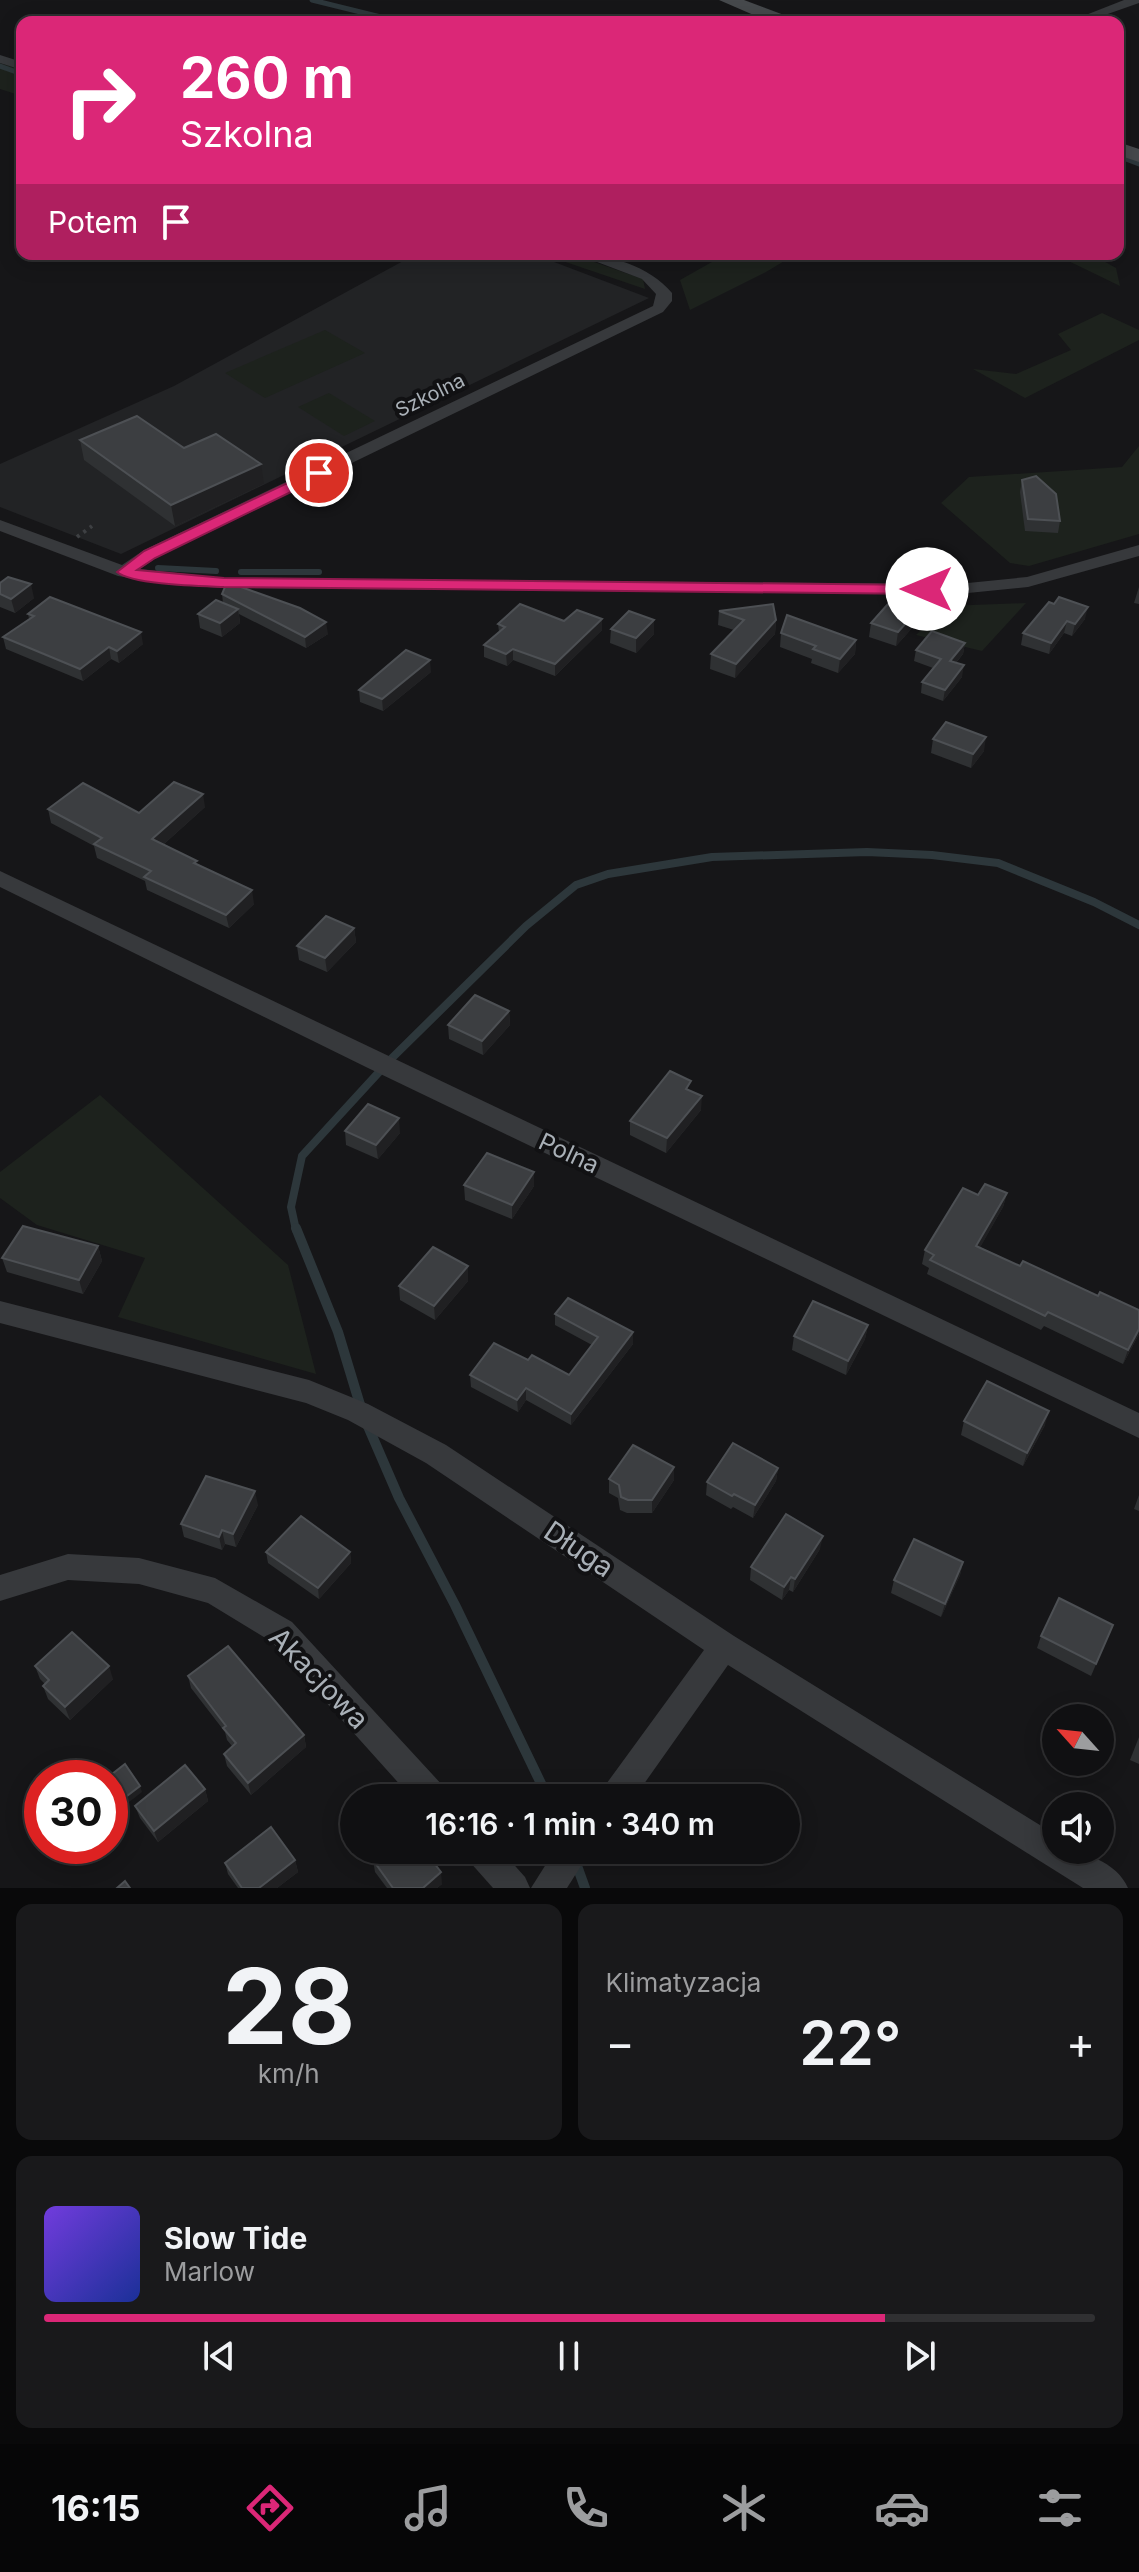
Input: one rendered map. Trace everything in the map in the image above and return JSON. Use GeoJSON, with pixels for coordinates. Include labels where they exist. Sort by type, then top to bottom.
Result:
{"type":"FeatureCollection","features":[{"type":"Feature","properties":{"kind":"main road"},"geometry":{"type":"LineString","coordinates":[[728,0],[770,16]]}},
{"type":"Feature","properties":{"kind":"street"},"geometry":{"type":"LineString","coordinates":[[1091,16],[1135,0]]}},
{"type":"Feature","properties":{"kind":"street","name":"Szkolna"},"geometry":{"type":"LineString","coordinates":[[124,572],[150,554],[658,309],[664,301],[664,293],[647,276],[600,260]]}},
{"type":"Feature","properties":{"kind":"street"},"geometry":{"type":"LineString","coordinates":[[0,525],[124,572],[172,580],[224,583],[958,589],[1028,582],[1139,550]]}},
{"type":"Feature","properties":{"kind":"street","name":"Polna"},"geometry":{"type":"LineString","coordinates":[[0,878],[385,1067],[1139,1426]]}},
{"type":"Feature","properties":{"kind":"street","name":"Długa"},"geometry":{"type":"LineString","coordinates":[[0,1312],[309,1392],[364,1415],[436,1454],[724,1646],[1112,1888]]}},
{"type":"Feature","properties":{"kind":"street","name":"Akacjowa"},"geometry":{"type":"LineString","coordinates":[[0,1588],[68,1567],[139,1571],[215,1591],[282,1632],[420,1784]]}},
{"type":"Feature","properties":{"kind":"street"},"geometry":{"type":"LineString","coordinates":[[626,1784],[682,1709],[724,1646]]}},
{"type":"Feature","properties":{"kind":"street"},"geometry":{"type":"LineString","coordinates":[[493,1864],[514,1888]]}},
{"type":"Feature","properties":{"kind":"street"},"geometry":{"type":"LineString","coordinates":[[547,1888],[565,1864]]}},
{"type":"Feature","properties":{"kind":"path"},"geometry":{"type":"LineString","coordinates":[[77,537],[92,526]]}},
{"type":"Feature","properties":{"kind":"shaded area"},"geometry":{"type":"Polygon","coordinates":[[[0,63],[16,68],[16,94],[0,89],[0,63]]]}},
{"type":"Feature","properties":{"kind":"shaded area"},"geometry":{"type":"Polygon","coordinates":[[[405,260],[549,260],[649,298],[121,554],[0,507],[0,464],[174,386],[405,260]]]}},
{"type":"Feature","properties":{"kind":"shaded area"},"geometry":{"type":"Polygon","coordinates":[[[560,260],[588,260],[643,279],[645,289],[560,260]]]}},
{"type":"Feature","properties":{"kind":"shaded area"},"geometry":{"type":"Polygon","coordinates":[[[715,260],[786,260],[690,310],[680,280],[715,260]]]}},
{"type":"Feature","properties":{"kind":"shaded area"},"geometry":{"type":"Polygon","coordinates":[[[1066,260],[1102,260],[1116,268],[1120,286],[1066,260]]]}},
{"type":"Feature","properties":{"kind":"shaded area"},"geometry":{"type":"Polygon","coordinates":[[[1102,313],[1139,330],[1139,340],[1025,398],[973,369],[1016,374],[1071,350],[1058,334],[1102,313]]]}},
{"type":"Feature","properties":{"kind":"shaded area"},"geometry":{"type":"Polygon","coordinates":[[[325,330],[365,353],[265,398],[225,373],[325,330]]]}},
{"type":"Feature","properties":{"kind":"shaded area"},"geometry":{"type":"Polygon","coordinates":[[[329,393],[375,421],[344,436],[298,407],[329,393]]]}},
{"type":"Feature","properties":{"kind":"shaded area"},"geometry":{"type":"Polygon","coordinates":[[[1139,446],[1139,534],[1029,566],[1010,563],[941,503],[969,477],[1122,467],[1139,446]]]}},
{"type":"Feature","properties":{"kind":"shaded area"},"geometry":{"type":"Polygon","coordinates":[[[1026,603],[982,651],[916,635],[946,606],[1026,603]]]}},
{"type":"Feature","properties":{"kind":"shaded area"},"geometry":{"type":"Polygon","coordinates":[[[100,1095],[288,1265],[316,1374],[118,1317],[145,1258],[37,1225],[0,1198],[0,1172],[100,1095]]]}},
{"type":"Feature","properties":{"kind":"building"},"geometry":{"type":"Polygon","coordinates":[[[137,416],[184,448],[216,434],[261,464],[171,505],[80,440],[137,416]]]}},
{"type":"Feature","properties":{"kind":"building"},"geometry":{"type":"Polygon","coordinates":[[[1036,476],[1056,494],[1060,521],[1028,519],[1022,480],[1036,476]]]}},
{"type":"Feature","properties":{"kind":"building"},"geometry":{"type":"Polygon","coordinates":[[[8,577],[31,584],[11,599],[0,594],[0,583],[8,577]]]}},
{"type":"Feature","properties":{"kind":"building"},"geometry":{"type":"Polygon","coordinates":[[[227,582],[300,608],[326,622],[305,637],[222,594],[227,582]]]}},
{"type":"Feature","properties":{"kind":"building"},"geometry":{"type":"Polygon","coordinates":[[[50,597],[141,632],[117,651],[109,647],[80,669],[3,637],[34,616],[28,614],[50,597]]]}},
{"type":"Feature","properties":{"kind":"building"},"geometry":{"type":"Polygon","coordinates":[[[1059,597],[1088,607],[1075,624],[1067,621],[1051,643],[1023,633],[1049,602],[1054,604],[1059,597]]]}},
{"type":"Feature","properties":{"kind":"building"},"geometry":{"type":"Polygon","coordinates":[[[216,600],[238,609],[220,623],[198,614],[216,600]]]}},
{"type":"Feature","properties":{"kind":"building"},"geometry":{"type":"Polygon","coordinates":[[[520,604],[564,621],[577,610],[602,619],[555,664],[513,649],[506,654],[484,645],[505,627],[498,624],[520,604]]]}},
{"type":"Feature","properties":{"kind":"building"},"geometry":{"type":"Polygon","coordinates":[[[773,604],[776,620],[736,664],[711,654],[744,620],[719,611],[773,604]]]}},
{"type":"Feature","properties":{"kind":"building"},"geometry":{"type":"Polygon","coordinates":[[[888,604],[915,613],[898,632],[871,623],[888,604]]]}},
{"type":"Feature","properties":{"kind":"building"},"geometry":{"type":"Polygon","coordinates":[[[629,611],[654,620],[636,638],[611,629],[629,611]]]}},
{"type":"Feature","properties":{"kind":"building"},"geometry":{"type":"Polygon","coordinates":[[[787,615],[856,640],[840,659],[781,633],[787,615]]]}},
{"type":"Feature","properties":{"kind":"building"},"geometry":{"type":"Polygon","coordinates":[[[932,631],[965,643],[950,661],[964,665],[945,690],[922,682],[941,659],[916,650],[932,631]]]}},
{"type":"Feature","properties":{"kind":"building"},"geometry":{"type":"Polygon","coordinates":[[[406,650],[430,660],[382,699],[359,690],[406,650]]]}},
{"type":"Feature","properties":{"kind":"building"},"geometry":{"type":"Polygon","coordinates":[[[946,722],[986,737],[973,754],[933,739],[946,722]]]}},
{"type":"Feature","properties":{"kind":"building"},"geometry":{"type":"Polygon","coordinates":[[[174,782],[203,794],[152,839],[252,890],[226,915],[144,877],[151,871],[94,844],[102,838],[48,809],[83,783],[139,813],[174,782]]]}},
{"type":"Feature","properties":{"kind":"building"},"geometry":{"type":"Polygon","coordinates":[[[326,916],[354,928],[325,958],[297,946],[326,916]]]}},
{"type":"Feature","properties":{"kind":"building"},"geometry":{"type":"Polygon","coordinates":[[[475,995],[509,1011],[482,1041],[448,1025],[475,995]]]}},
{"type":"Feature","properties":{"kind":"building"},"geometry":{"type":"Polygon","coordinates":[[[670,1071],[691,1081],[686,1089],[702,1096],[667,1138],[630,1121],[670,1071]]]}},
{"type":"Feature","properties":{"kind":"building"},"geometry":{"type":"Polygon","coordinates":[[[368,1104],[399,1118],[376,1145],[345,1131],[368,1104]]]}},
{"type":"Feature","properties":{"kind":"building"},"geometry":{"type":"Polygon","coordinates":[[[487,1153],[534,1172],[512,1205],[464,1185],[487,1153]]]}},
{"type":"Feature","properties":{"kind":"building"},"geometry":{"type":"Polygon","coordinates":[[[985,1184],[1007,1193],[976,1246],[1020,1266],[1023,1261],[1098,1296],[1100,1292],[1139,1310],[1139,1329],[1128,1350],[1048,1312],[1045,1316],[930,1260],[934,1255],[925,1250],[963,1188],[978,1195],[985,1184]]]}},
{"type":"Feature","properties":{"kind":"building"},"geometry":{"type":"Polygon","coordinates":[[[23,1226],[98,1246],[79,1280],[2,1258],[23,1226]]]}},
{"type":"Feature","properties":{"kind":"building"},"geometry":{"type":"Polygon","coordinates":[[[433,1247],[468,1266],[434,1306],[399,1286],[433,1247]]]}},
{"type":"Feature","properties":{"kind":"building"},"geometry":{"type":"Polygon","coordinates":[[[568,1298],[633,1332],[571,1414],[526,1388],[517,1400],[470,1375],[494,1343],[528,1360],[532,1355],[569,1375],[598,1337],[555,1314],[568,1298]]]}},
{"type":"Feature","properties":{"kind":"building"},"geometry":{"type":"Polygon","coordinates":[[[813,1301],[868,1325],[848,1361],[794,1336],[813,1301]]]}},
{"type":"Feature","properties":{"kind":"building"},"geometry":{"type":"Polygon","coordinates":[[[987,1381],[1049,1411],[1027,1453],[964,1421],[987,1381]]]}},
{"type":"Feature","properties":{"kind":"building"},"geometry":{"type":"Polygon","coordinates":[[[733,1443],[778,1468],[755,1505],[707,1482],[733,1443]]]}},
{"type":"Feature","properties":{"kind":"building"},"geometry":{"type":"Polygon","coordinates":[[[633,1445],[674,1467],[652,1500],[621,1497],[619,1485],[609,1479],[633,1445]]]}},
{"type":"Feature","properties":{"kind":"building"},"geometry":{"type":"Polygon","coordinates":[[[206,1476],[255,1491],[233,1534],[222,1530],[219,1537],[181,1524],[206,1476]]]}},
{"type":"Feature","properties":{"kind":"building"},"geometry":{"type":"Polygon","coordinates":[[[786,1514],[823,1536],[795,1579],[791,1577],[784,1587],[751,1567],[786,1514]]]}},
{"type":"Feature","properties":{"kind":"building"},"geometry":{"type":"Polygon","coordinates":[[[301,1516],[350,1552],[318,1588],[266,1552],[301,1516]]]}},
{"type":"Feature","properties":{"kind":"building"},"geometry":{"type":"Polygon","coordinates":[[[914,1539],[963,1562],[945,1604],[894,1580],[914,1539]]]}},
{"type":"Feature","properties":{"kind":"building"},"geometry":{"type":"Polygon","coordinates":[[[1059,1598],[1113,1625],[1096,1664],[1041,1636],[1059,1598]]]}},
{"type":"Feature","properties":{"kind":"building"},"geometry":{"type":"Polygon","coordinates":[[[72,1632],[109,1666],[65,1707],[43,1686],[49,1680],[35,1666],[72,1632]]]}},
{"type":"Feature","properties":{"kind":"building"},"geometry":{"type":"Polygon","coordinates":[[[228,1646],[304,1735],[248,1783],[224,1754],[236,1743],[188,1676],[228,1646]]]}},
{"type":"Feature","properties":{"kind":"building"},"geometry":{"type":"Polygon","coordinates":[[[185,1765],[205,1789],[154,1831],[135,1806],[185,1765]]]}},
{"type":"Feature","properties":{"kind":"building"},"geometry":{"type":"Polygon","coordinates":[[[128,1768],[140,1786],[128,1795],[128,1768]]]}},
{"type":"Feature","properties":{"kind":"building"},"geometry":{"type":"Polygon","coordinates":[[[271,1827],[295,1860],[259,1888],[242,1888],[225,1863],[271,1827]]]}},
{"type":"Feature","properties":{"kind":"building"},"geometry":{"type":"Polygon","coordinates":[[[376,1864],[435,1864],[441,1872],[423,1888],[393,1888],[376,1864]]]}},
{"type":"Feature","properties":{"kind":"building"},"geometry":{"type":"Polygon","coordinates":[[[125,1881],[130,1888],[117,1888],[125,1881]]]}},
{"type":"Feature","properties":{"kind":"waterway"},"geometry":{"type":"LineString","coordinates":[[312,0],[377,16]]}},
{"type":"Feature","properties":{"kind":"waterway"},"geometry":{"type":"LineString","coordinates":[[0,66],[16,72]]}},
{"type":"Feature","properties":{"kind":"waterway"},"geometry":{"type":"LineString","coordinates":[[1124,158],[1139,164]]}},
{"type":"Feature","properties":{"kind":"waterway"},"geometry":{"type":"LineString","coordinates":[[158,568],[216,571]]}},
{"type":"Feature","properties":{"kind":"waterway"},"geometry":{"type":"LineString","coordinates":[[241,572],[319,572]]}},
{"type":"Feature","properties":{"kind":"waterway"},"geometry":{"type":"LineString","coordinates":[[296,1230],[291,1207],[302,1156],[391,1059],[526,926],[576,885],[608,874],[712,857],[867,852],[932,855],[998,863],[1094,902],[1139,925]]}},
{"type":"Feature","properties":{"kind":"waterway"},"geometry":{"type":"LineString","coordinates":[[296,1228],[338,1332],[361,1408]]}},
{"type":"Feature","properties":{"kind":"waterway"},"geometry":{"type":"LineString","coordinates":[[367,1424],[399,1498],[455,1605],[541,1784]]}},
{"type":"Feature","properties":{"kind":"waterway"},"geometry":{"type":"LineString","coordinates":[[576,1864],[585,1888]]}},
{"type":"Feature","properties":{"kind":"route"},"geometry":{"type":"LineString","coordinates":[[319,473],[150,554],[124,572],[172,580],[224,583],[927,589]]}}]}
